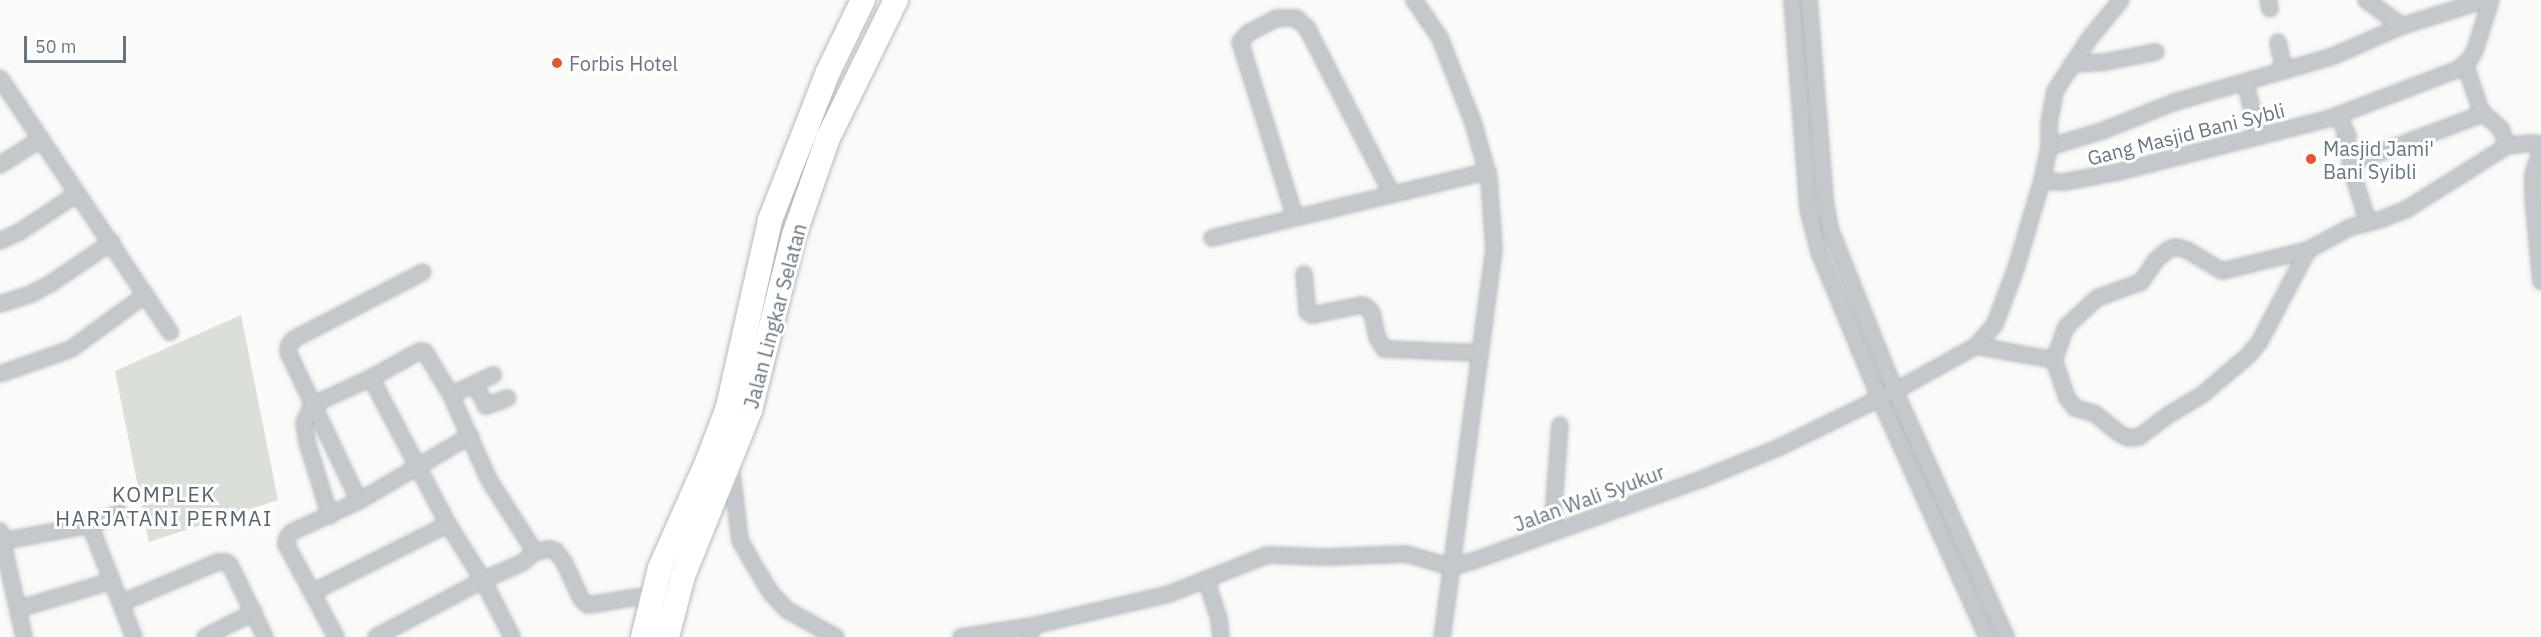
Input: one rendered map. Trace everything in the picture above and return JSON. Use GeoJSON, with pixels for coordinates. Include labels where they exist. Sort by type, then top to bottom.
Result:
{"type":"FeatureCollection","features":[{"type":"Feature","properties":{"kind":"highway","name":"Jalan Lingkar Selatan"},"geometry":{"type":"LineString","coordinates":[[721,465],[728,407],[770,220],[824,82],[863,0]]}},
{"type":"Feature","properties":{"kind":"highway","name":"Jalan Lingkar Selatan"},"geometry":{"type":"LineString","coordinates":[[643,637],[660,568],[693,517],[750,410],[794,235],[828,138],[896,0]]}},
{"type":"Feature","properties":{"kind":"highway","name":"Jalan Lingkar Selatan"},"geometry":{"type":"LineString","coordinates":[[667,637],[683,576],[693,517]]}},
{"type":"Feature","properties":{"kind":"street"},"geometry":{"type":"LineString","coordinates":[[1414,0],[1440,38],[1473,122],[1488,171],[1494,249],[1442,637]]}},
{"type":"Feature","properties":{"kind":"street"},"geometry":{"type":"LineString","coordinates":[[1792,0],[1808,209],[1819,252],[1880,399],[1987,637]]}},
{"type":"Feature","properties":{"kind":"street"},"geometry":{"type":"LineString","coordinates":[[1809,0],[1825,201],[1830,229],[1895,392],[2006,637]]}},
{"type":"Feature","properties":{"kind":"street","name":"Jalan Wali Syukur"},"geometry":{"type":"LineString","coordinates":[[1452,567],[1702,479],[1780,447],[1895,392],[1976,346],[1995,324],[2016,268],[2042,181],[2049,147],[2049,123],[2055,92],[2072,64],[2121,0]]}},
{"type":"Feature","properties":{"kind":"street"},"geometry":{"type":"LineString","coordinates":[[2366,0],[2402,26]]}},
{"type":"Feature","properties":{"kind":"street"},"geometry":{"type":"LineString","coordinates":[[2049,147],[2102,131],[2175,102],[2331,57],[2402,26],[2485,0]]}},
{"type":"Feature","properties":{"kind":"street"},"geometry":{"type":"LineString","coordinates":[[2491,0],[2475,50],[2465,64],[2482,114],[2501,129],[2509,146]]}},
{"type":"Feature","properties":{"kind":"street"},"geometry":{"type":"LineString","coordinates":[[1295,217],[1240,48],[1240,42],[1248,33],[1278,18],[1296,18],[1307,28],[1392,194]]}},
{"type":"Feature","properties":{"kind":"street"},"geometry":{"type":"LineString","coordinates":[[2278,42],[2284,70]]}},
{"type":"Feature","properties":{"kind":"street"},"geometry":{"type":"LineString","coordinates":[[2072,64],[2105,63],[2156,52]]}},
{"type":"Feature","properties":{"kind":"street","name":"Gang Masjid Bani Sybli"},"geometry":{"type":"LineString","coordinates":[[2042,181],[2064,182],[2118,172],[2338,116],[2465,64]]}},
{"type":"Feature","properties":{"kind":"street"},"geometry":{"type":"LineString","coordinates":[[0,78],[77,194],[112,242],[170,332]]}},
{"type":"Feature","properties":{"kind":"street"},"geometry":{"type":"LineString","coordinates":[[2245,82],[2259,136]]}},
{"type":"Feature","properties":{"kind":"street"},"geometry":{"type":"LineString","coordinates":[[2353,163],[2482,114]]}},
{"type":"Feature","properties":{"kind":"street"},"geometry":{"type":"LineString","coordinates":[[2338,116],[2348,136],[2345,138],[2368,223]]}},
{"type":"Feature","properties":{"kind":"street"},"geometry":{"type":"LineString","coordinates":[[0,165],[41,139]]}},
{"type":"Feature","properties":{"kind":"street"},"geometry":{"type":"LineString","coordinates":[[2308,250],[2260,341],[2249,355],[2203,394],[2170,414],[2139,437],[2129,438],[2113,429],[2094,413],[2075,408],[2067,398],[2054,360],[2066,327],[2097,298],[2141,282],[2156,260],[2169,249],[2176,247],[2187,250],[2222,271],[2308,250],[2351,227],[2407,209],[2509,146],[2537,145],[2533,175],[2537,198],[2541,282]]}},
{"type":"Feature","properties":{"kind":"street"},"geometry":{"type":"LineString","coordinates":[[1212,238],[1488,171]]}},
{"type":"Feature","properties":{"kind":"street"},"geometry":{"type":"LineString","coordinates":[[0,241],[21,231],[77,194]]}},
{"type":"Feature","properties":{"kind":"street"},"geometry":{"type":"LineString","coordinates":[[0,304],[31,294],[50,284],[112,242]]}},
{"type":"Feature","properties":{"kind":"street"},"geometry":{"type":"LineString","coordinates":[[359,501],[288,352],[289,345],[294,339],[423,272]]}},
{"type":"Feature","properties":{"kind":"street"},"geometry":{"type":"LineString","coordinates":[[1304,274],[1306,312],[1312,315],[1362,305],[1367,307],[1372,313],[1377,337],[1384,349],[1479,353]]}},
{"type":"Feature","properties":{"kind":"street"},"geometry":{"type":"LineString","coordinates":[[0,374],[71,349],[145,295]]}},
{"type":"Feature","properties":{"kind":"street"},"geometry":{"type":"LineString","coordinates":[[1976,346],[2054,360]]}},
{"type":"Feature","properties":{"kind":"street"},"geometry":{"type":"LineString","coordinates":[[330,516],[307,442],[304,423],[312,405],[371,378],[420,351],[425,352],[451,395],[489,480],[535,552]]}},
{"type":"Feature","properties":{"kind":"street"},"geometry":{"type":"LineString","coordinates":[[451,395],[493,375]]}},
{"type":"Feature","properties":{"kind":"street"},"geometry":{"type":"LineString","coordinates":[[371,378],[448,524],[483,580],[512,637]]}},
{"type":"Feature","properties":{"kind":"street"},"geometry":{"type":"LineString","coordinates":[[475,385],[486,406],[508,398]]}},
{"type":"Feature","properties":{"kind":"street"},"geometry":{"type":"LineString","coordinates":[[1552,531],[1560,425]]}},
{"type":"Feature","properties":{"kind":"street"},"geometry":{"type":"LineString","coordinates":[[336,637],[286,544],[286,538],[292,532],[359,501],[470,436]]}},
{"type":"Feature","properties":{"kind":"street"},"geometry":{"type":"LineString","coordinates":[[721,465],[740,540],[771,592],[787,610],[836,637]]}},
{"type":"Feature","properties":{"kind":"street"},"geometry":{"type":"LineString","coordinates":[[24,637],[1,536],[90,525],[120,513]]}},
{"type":"Feature","properties":{"kind":"street"},"geometry":{"type":"LineString","coordinates":[[313,592],[448,524]]}},
{"type":"Feature","properties":{"kind":"street"},"geometry":{"type":"LineString","coordinates":[[90,525],[134,637]]}},
{"type":"Feature","properties":{"kind":"street"},"geometry":{"type":"LineString","coordinates":[[376,637],[483,580],[522,563],[535,552],[556,551],[565,564],[581,599],[588,605],[638,597]]}},
{"type":"Feature","properties":{"kind":"street"},"geometry":{"type":"LineString","coordinates":[[961,637],[1031,631],[1132,605],[1169,594],[1267,555],[1325,557],[1406,554],[1452,567]]}},
{"type":"Feature","properties":{"kind":"street"},"geometry":{"type":"LineString","coordinates":[[121,603],[218,562],[226,562],[230,565],[265,637]]}},
{"type":"Feature","properties":{"kind":"street"},"geometry":{"type":"LineString","coordinates":[[1206,579],[1219,619],[1221,637]]}},
{"type":"Feature","properties":{"kind":"street"},"geometry":{"type":"LineString","coordinates":[[18,609],[112,581]]}},
{"type":"Feature","properties":{"kind":"street"},"geometry":{"type":"LineString","coordinates":[[205,637],[254,612]]}},
{"type":"Feature","properties":{"kind":"shaded area"},"geometry":{"type":"Polygon","coordinates":[[[241,315],[278,500],[149,542],[115,371],[241,315]]]}},
{"type":"Feature","properties":{"kind":"place","name":"Forbis Hotel"},"geometry":{"type":"Point","coordinates":[557,63]}},
{"type":"Feature","properties":{"kind":"place","name":"Masjid Jami' Bani Syibli"},"geometry":{"type":"Point","coordinates":[2311,159]}},
{"type":"Feature","properties":{"kind":"district","name":"KOMPLEK HARJATANI PERMAI"},"geometry":{"type":"Point","coordinates":[164,506]}}]}
